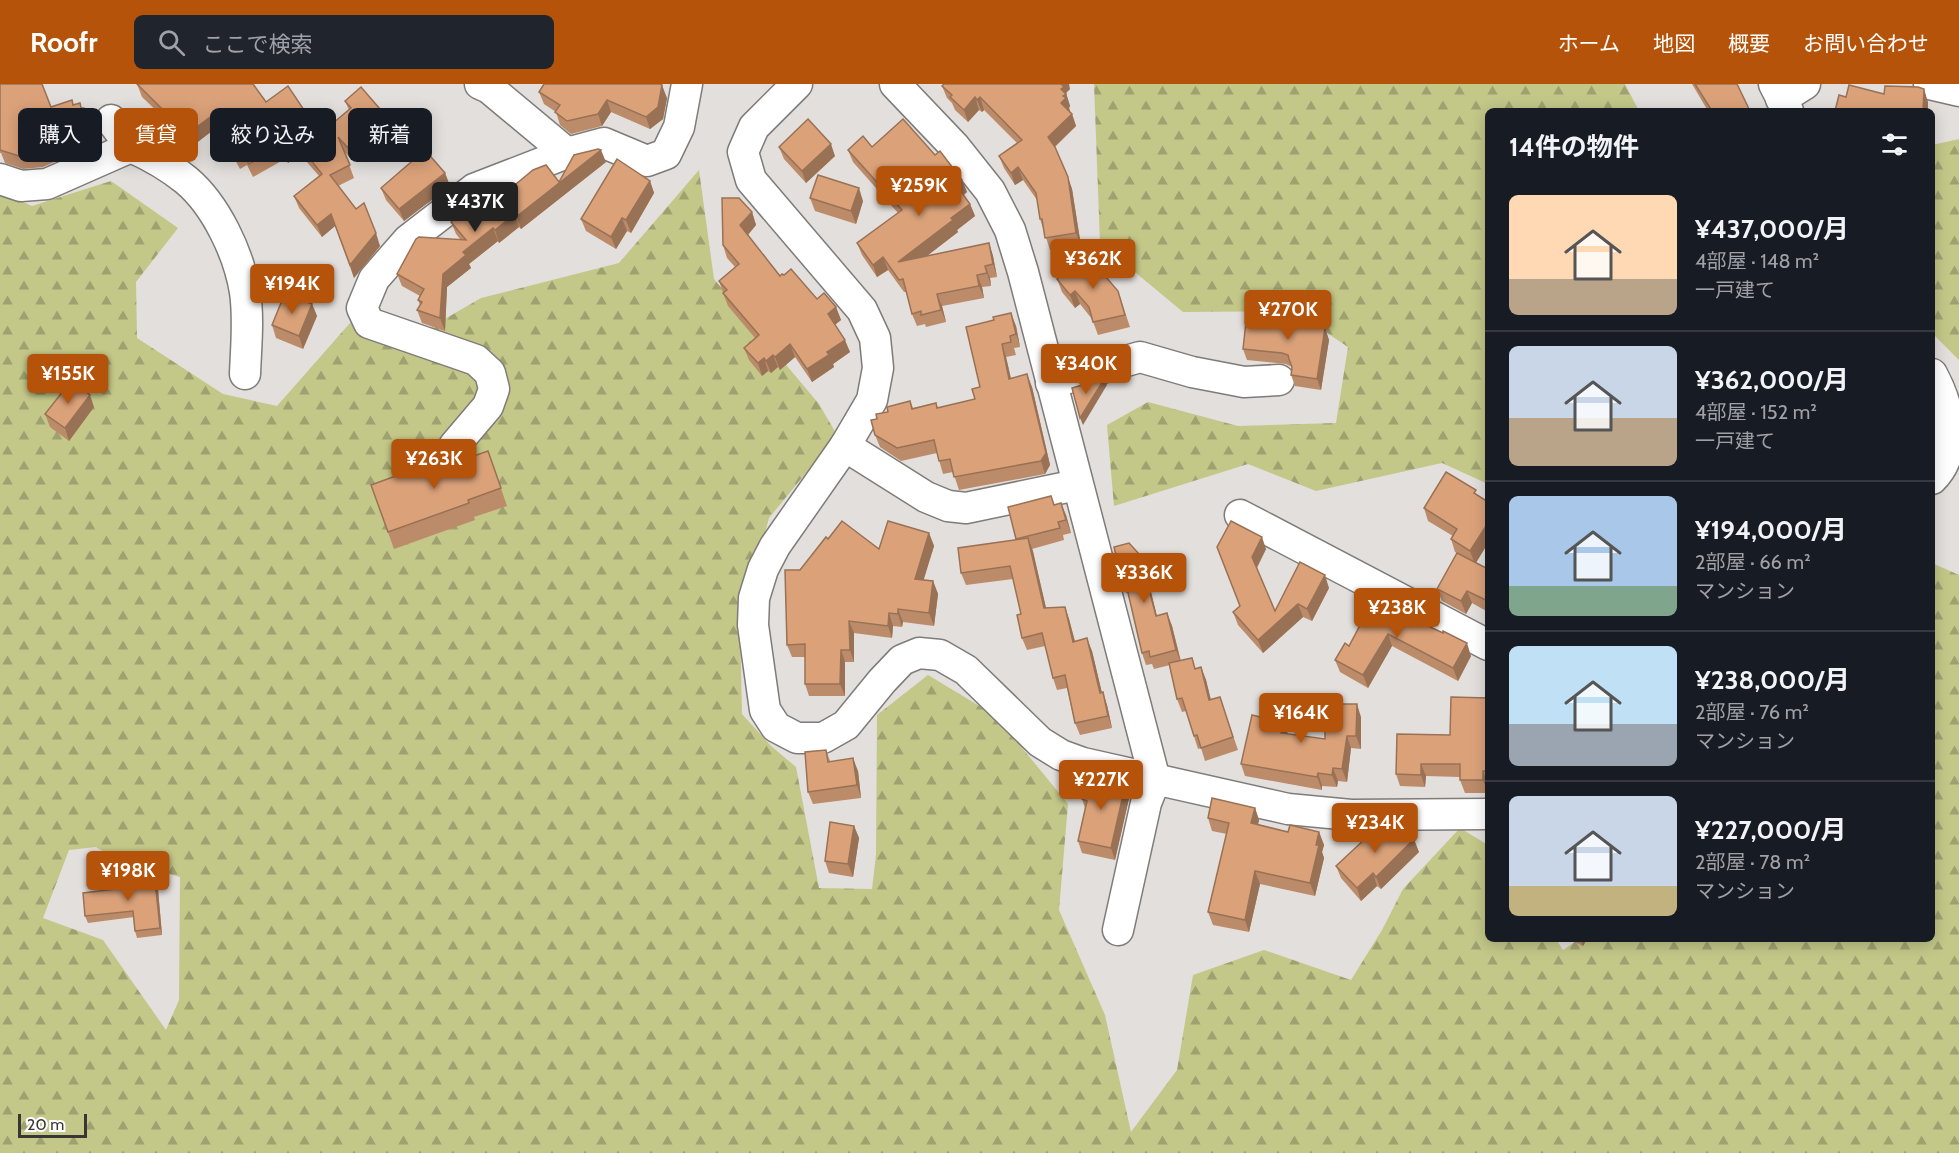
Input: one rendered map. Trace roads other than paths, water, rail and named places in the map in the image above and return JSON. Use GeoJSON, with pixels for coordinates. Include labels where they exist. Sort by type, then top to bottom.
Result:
{"type":"FeatureCollection","features":[{"type":"Feature","properties":{"kind":"street"},"geometry":{"type":"LineString","coordinates":[[480,84],[489,88],[567,153]]}},
{"type":"Feature","properties":{"kind":"street"},"geometry":{"type":"LineString","coordinates":[[452,456],[454,446],[488,406],[494,389],[490,373],[476,360],[369,323],[362,308],[374,279],[408,240],[474,189],[567,153],[604,143],[647,161],[666,154],[679,127],[687,84]]}},
{"type":"Feature","properties":{"kind":"street"},"geometry":{"type":"LineString","coordinates":[[797,84],[754,127],[743,152],[751,180],[862,310],[875,338],[878,368],[872,400],[845,446],[775,546],[763,569],[754,598],[753,625],[765,710],[777,727],[796,738],[822,738],[846,724],[902,660],[919,653],[940,655],[966,670],[1040,742],[1061,755],[1083,763],[1288,808],[1351,815],[1485,814]]}},
{"type":"Feature","properties":{"kind":"street"},"geometry":{"type":"LineString","coordinates":[[895,84],[955,147],[990,191],[1013,240],[1051,383],[1155,780],[1146,803],[1118,930]]}},
{"type":"Feature","properties":{"kind":"street"},"geometry":{"type":"LineString","coordinates":[[1929,84],[1959,92]]}},
{"type":"Feature","properties":{"kind":"street"},"geometry":{"type":"LineString","coordinates":[[111,120],[114,124]]}},
{"type":"Feature","properties":{"kind":"street"},"geometry":{"type":"LineString","coordinates":[[0,179],[21,186],[47,184],[114,154]]}},
{"type":"Feature","properties":{"kind":"street"},"geometry":{"type":"LineString","coordinates":[[162,162],[188,181],[211,209],[236,252],[245,292],[247,318],[245,374]]}},
{"type":"Feature","properties":{"kind":"street"},"geometry":{"type":"LineString","coordinates":[[1051,383],[1140,357],[1192,372],[1244,382],[1279,380]]}},
{"type":"Feature","properties":{"kind":"street"},"geometry":{"type":"LineString","coordinates":[[1935,379],[1953,412],[1958,430],[1955,453],[1942,473],[1935,477]]}},
{"type":"Feature","properties":{"kind":"street"},"geometry":{"type":"LineString","coordinates":[[845,446],[926,497],[948,506],[966,508],[1077,485]]}},
{"type":"Feature","properties":{"kind":"street"},"geometry":{"type":"LineString","coordinates":[[1240,515],[1485,643]]}}]}
